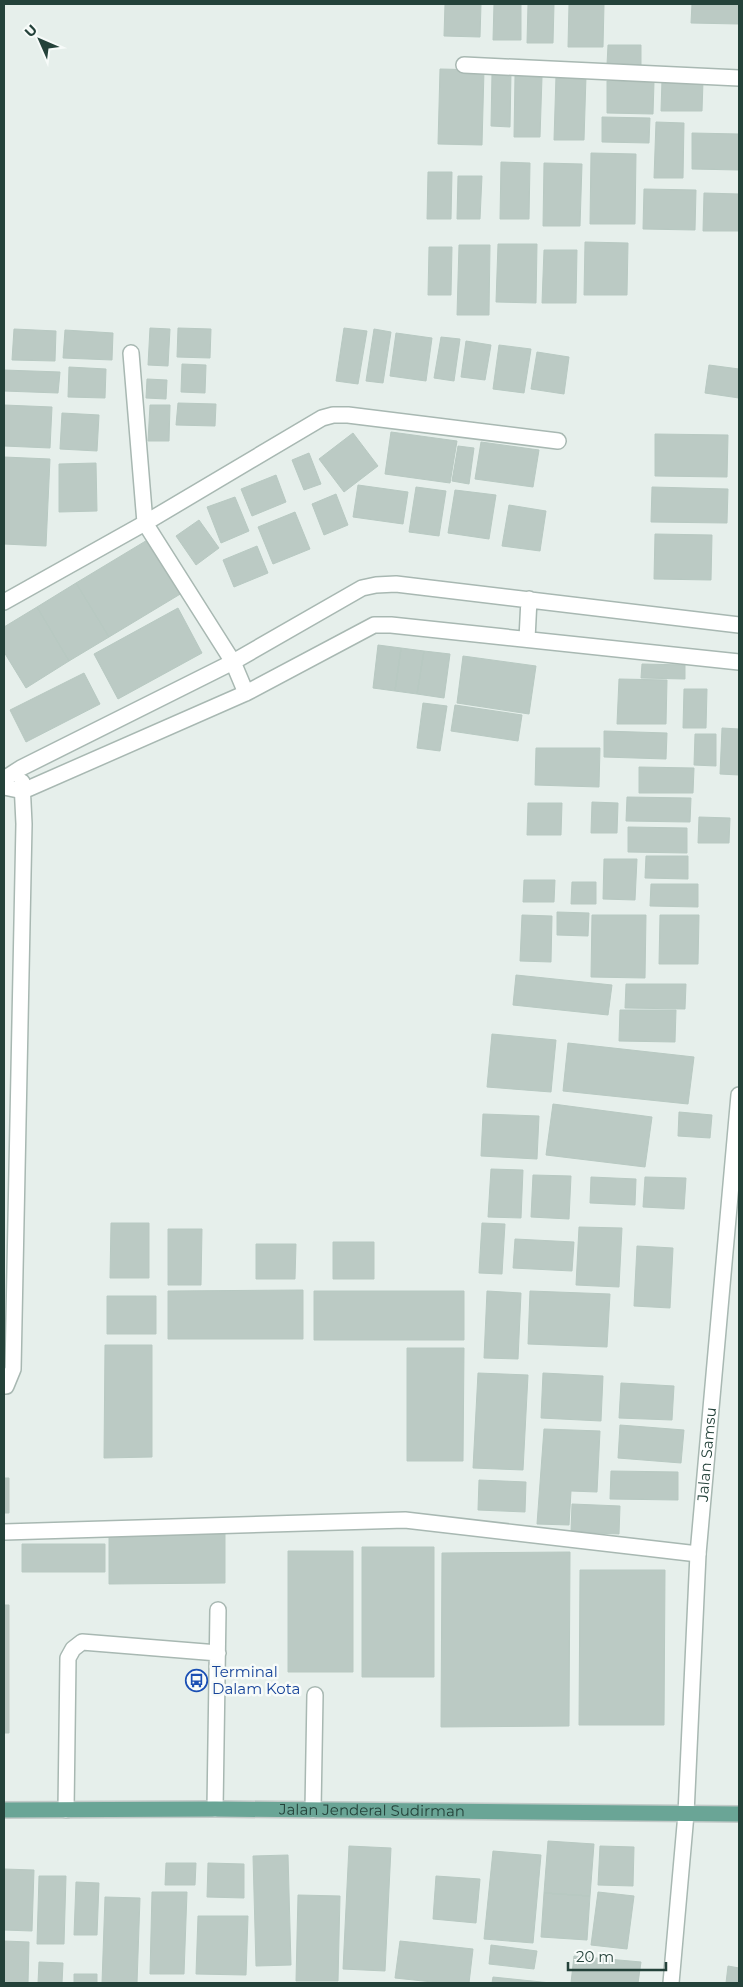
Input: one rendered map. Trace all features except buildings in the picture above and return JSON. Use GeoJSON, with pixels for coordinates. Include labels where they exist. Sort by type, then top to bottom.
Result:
{"type":"FeatureCollection","features":[{"type":"Feature","properties":{"kind":"main road","name":"Jalan Jenderal Sudirman"},"geometry":{"type":"LineString","coordinates":[[4,1810],[215,1809],[739,1814]]}},
{"type":"Feature","properties":{"kind":"street"},"geometry":{"type":"LineString","coordinates":[[464,65],[739,78]]}},
{"type":"Feature","properties":{"kind":"street"},"geometry":{"type":"LineString","coordinates":[[131,353],[145,523],[233,662],[246,693]]}},
{"type":"Feature","properties":{"kind":"street"},"geometry":{"type":"LineString","coordinates":[[4,602],[145,523],[322,418],[333,415],[348,415],[558,440]]}},
{"type":"Feature","properties":{"kind":"street"},"geometry":{"type":"LineString","coordinates":[[4,778],[233,662],[362,588],[376,585],[396,584],[739,625]]}},
{"type":"Feature","properties":{"kind":"street"},"geometry":{"type":"LineString","coordinates":[[527,639],[529,599]]}},
{"type":"Feature","properties":{"kind":"street"},"geometry":{"type":"LineString","coordinates":[[4,787],[23,791],[246,693],[374,625],[391,624],[739,662]]}},
{"type":"Feature","properties":{"kind":"street"},"geometry":{"type":"LineString","coordinates":[[4,1386],[6,1386],[12,1368],[23,791],[21,768]]}},
{"type":"Feature","properties":{"kind":"street","name":"Jalan Samsu"},"geometry":{"type":"LineString","coordinates":[[671,1983],[686,1814],[698,1554],[739,1095]]}},
{"type":"Feature","properties":{"kind":"street"},"geometry":{"type":"LineString","coordinates":[[4,1532],[405,1520],[698,1554]]}},
{"type":"Feature","properties":{"kind":"street"},"geometry":{"type":"LineString","coordinates":[[215,1809],[218,1610]]}},
{"type":"Feature","properties":{"kind":"street"},"geometry":{"type":"LineString","coordinates":[[66,1810],[68,1658],[73,1649],[82,1642],[218,1653]]}},
{"type":"Feature","properties":{"kind":"street"},"geometry":{"type":"LineString","coordinates":[[313,1810],[315,1695]]}},
{"type":"Feature","properties":{"kind":"place","name":"Terminal Dalam Kota"},"geometry":{"type":"Point","coordinates":[196,1681]}}]}
